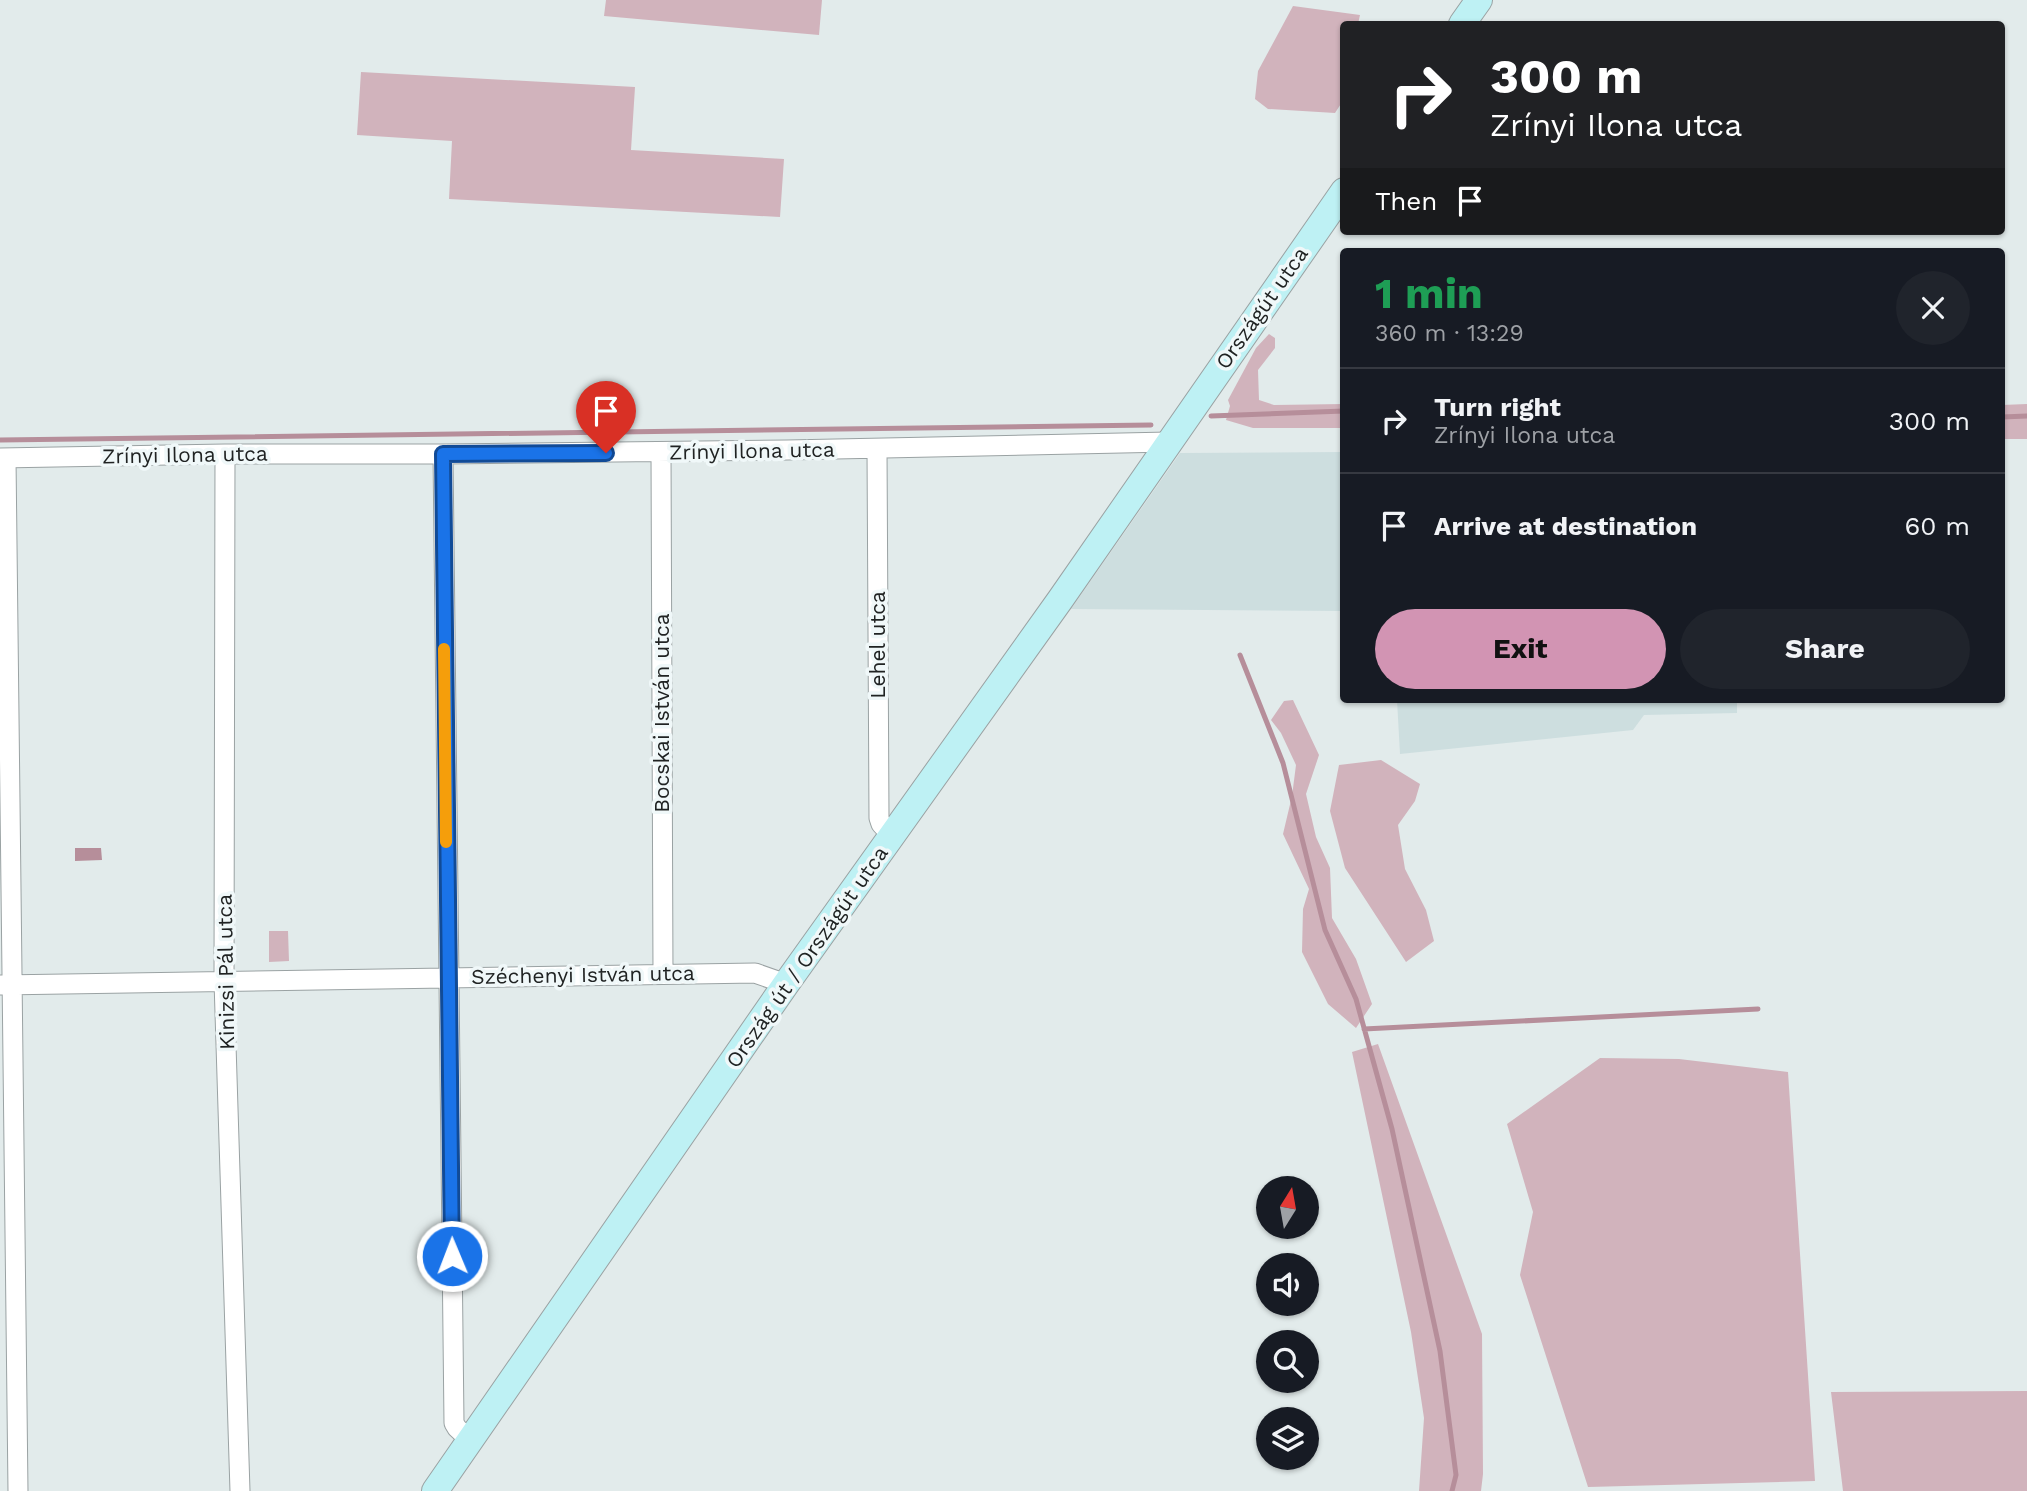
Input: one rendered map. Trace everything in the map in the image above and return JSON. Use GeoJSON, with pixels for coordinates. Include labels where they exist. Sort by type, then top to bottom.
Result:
{"type":"FeatureCollection","features":[{"type":"Feature","properties":{"kind":"main road"},"geometry":{"type":"LineString","coordinates":[[1464,21],[1479,0]]}},
{"type":"Feature","properties":{"kind":"main road","name":"Országút utca"},"geometry":{"type":"LineString","coordinates":[[1175,433],[1340,197]]}},
{"type":"Feature","properties":{"kind":"main road","name":"Ország út / Országút utca"},"geometry":{"type":"LineString","coordinates":[[435,1491],[786,984],[1060,600],[1175,433]]}},
{"type":"Feature","properties":{"kind":"street","name":"Zrínyi Ilona utca"},"geometry":{"type":"LineString","coordinates":[[3,458],[877,449],[1175,433]]}},
{"type":"Feature","properties":{"kind":"street","name":"Lehel utca"},"geometry":{"type":"LineString","coordinates":[[877,449],[879,818],[892,836]]}},
{"type":"Feature","properties":{"kind":"street","name":"Bocskai István utca"},"geometry":{"type":"LineString","coordinates":[[661,452],[663,974]]}},
{"type":"Feature","properties":{"kind":"street","name":"Kinizsi Pál utca"},"geometry":{"type":"LineString","coordinates":[[225,454],[225,981],[240,1491]]}},
{"type":"Feature","properties":{"kind":"street"},"geometry":{"type":"LineString","coordinates":[[443,454],[454,1423],[471,1441]]}},
{"type":"Feature","properties":{"kind":"street"},"geometry":{"type":"LineString","coordinates":[[3,458],[6,985],[18,1491]]}},
{"type":"Feature","properties":{"kind":"street","name":"Széchenyi István utca"},"geometry":{"type":"LineString","coordinates":[[6,985],[755,973],[786,984]]}},
{"type":"Feature","properties":{"kind":"shaded area"},"geometry":{"type":"Polygon","coordinates":[[[606,0],[822,0],[819,35],[604,16],[606,0]]]}},
{"type":"Feature","properties":{"kind":"shaded area"},"geometry":{"type":"Polygon","coordinates":[[[1293,6],[1360,15],[1359,21],[1340,21],[1340,105],[1335,113],[1268,109],[1255,99],[1258,71],[1293,6]]]}},
{"type":"Feature","properties":{"kind":"shaded area"},"geometry":{"type":"Polygon","coordinates":[[[361,72],[635,87],[631,150],[784,159],[780,217],[449,199],[452,141],[357,135],[361,72]]]}},
{"type":"Feature","properties":{"kind":"shaded area"},"geometry":{"type":"Polygon","coordinates":[[[1269,334],[1275,338],[1275,348],[1258,370],[1259,400],[1274,405],[1340,404],[1340,428],[1253,428],[1226,420],[1230,406],[1228,400],[1256,348],[1269,334]]]}},
{"type":"Feature","properties":{"kind":"shaded area"},"geometry":{"type":"Polygon","coordinates":[[[2027,404],[2027,439],[2005,439],[2005,405],[2027,404]]]}},
{"type":"Feature","properties":{"kind":"shaded area"},"geometry":{"type":"Polygon","coordinates":[[[1340,452],[1340,611],[1071,609],[1180,453],[1340,452]]]}},
{"type":"Feature","properties":{"kind":"shaded area"},"geometry":{"type":"Polygon","coordinates":[[[1293,700],[1319,755],[1306,794],[1316,837],[1330,868],[1332,918],[1356,959],[1372,1004],[1356,1028],[1328,1004],[1302,952],[1303,909],[1309,889],[1283,834],[1296,765],[1281,733],[1271,720],[1284,701],[1293,700]]]}},
{"type":"Feature","properties":{"kind":"shaded area"},"geometry":{"type":"Polygon","coordinates":[[[1397,703],[1737,703],[1737,713],[1644,715],[1633,730],[1400,754],[1397,703]]]}},
{"type":"Feature","properties":{"kind":"shaded area"},"geometry":{"type":"Polygon","coordinates":[[[1381,760],[1420,784],[1415,801],[1398,825],[1405,869],[1426,910],[1434,941],[1406,962],[1345,868],[1330,811],[1339,765],[1381,760]]]}},
{"type":"Feature","properties":{"kind":"shaded area"},"geometry":{"type":"Polygon","coordinates":[[[75,848],[101,848],[102,860],[75,861],[75,848]]]}},
{"type":"Feature","properties":{"kind":"shaded area"},"geometry":{"type":"Polygon","coordinates":[[[269,931],[288,931],[289,961],[269,962],[269,931]]]}},
{"type":"Feature","properties":{"kind":"shaded area"},"geometry":{"type":"Polygon","coordinates":[[[1378,1044],[1482,1334],[1481,1491],[1419,1491],[1424,1418],[1411,1332],[1352,1052],[1378,1044]]]}},
{"type":"Feature","properties":{"kind":"shaded area"},"geometry":{"type":"Polygon","coordinates":[[[1600,1058],[1679,1059],[1788,1072],[1815,1481],[1588,1487],[1520,1275],[1533,1212],[1507,1124],[1600,1058]]]}},
{"type":"Feature","properties":{"kind":"shaded area"},"geometry":{"type":"Polygon","coordinates":[[[2027,1391],[2027,1491],[1843,1491],[1831,1392],[2027,1391]]]}},
{"type":"Feature","properties":{"kind":"waterway"},"geometry":{"type":"LineString","coordinates":[[1211,416],[1340,411]]}},
{"type":"Feature","properties":{"kind":"waterway"},"geometry":{"type":"LineString","coordinates":[[2005,417],[2027,416]]}},
{"type":"Feature","properties":{"kind":"waterway"},"geometry":{"type":"LineString","coordinates":[[0,440],[1151,425]]}},
{"type":"Feature","properties":{"kind":"waterway"},"geometry":{"type":"LineString","coordinates":[[1240,655],[1283,763],[1325,930],[1356,999],[1392,1129],[1440,1351],[1456,1475],[1452,1491]]}},
{"type":"Feature","properties":{"kind":"waterway"},"geometry":{"type":"LineString","coordinates":[[1364,1029],[1758,1009]]}},
{"type":"Feature","properties":{"kind":"slow traffic"},"geometry":{"type":"LineString","coordinates":[[444,649],[446,842]]}},
{"type":"Feature","properties":{"kind":"route"},"geometry":{"type":"LineString","coordinates":[[452,1256],[443,454],[606,453]]}}]}
